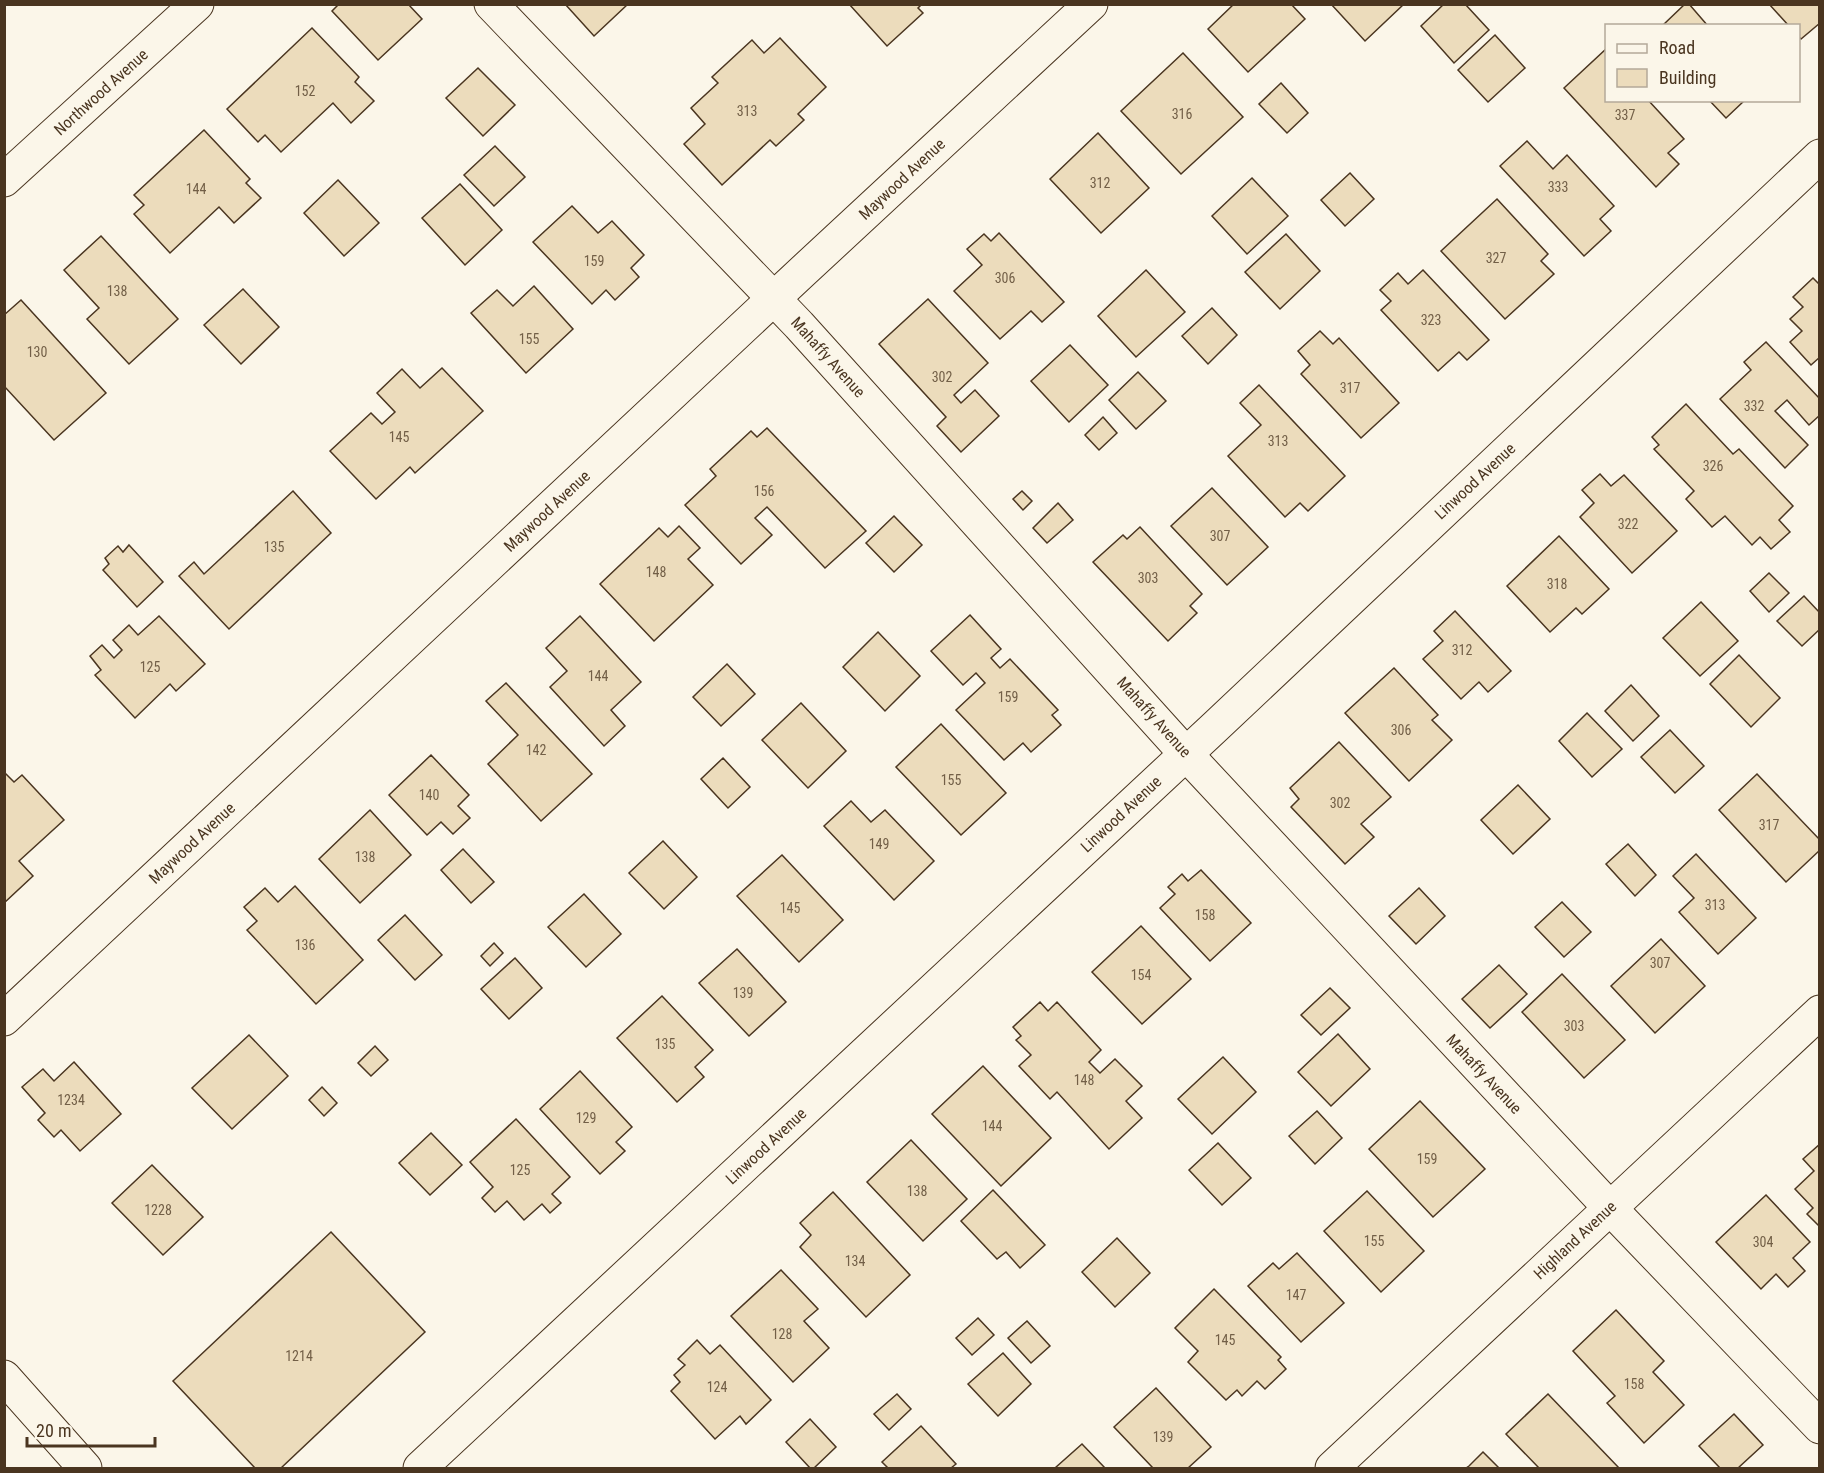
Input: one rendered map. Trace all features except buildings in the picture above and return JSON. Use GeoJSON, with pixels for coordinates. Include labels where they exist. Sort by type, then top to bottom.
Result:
{"type":"FeatureCollection","features":[{"type":"Feature","properties":{"kind":"street","name":"Northwood Avenue"},"geometry":{"type":"LineString","coordinates":[[4,180],[197,4]]}},
{"type":"Feature","properties":{"kind":"street","name":"Mahaffy Avenue"},"geometry":{"type":"LineString","coordinates":[[491,4],[774,298],[1186,753],[1609,1208],[1820,1427]]}},
{"type":"Feature","properties":{"kind":"street","name":"Maywood Avenue"},"geometry":{"type":"LineString","coordinates":[[4,1019],[1091,4]]}},
{"type":"Feature","properties":{"kind":"street","name":"Linwood Avenue"},"geometry":{"type":"LineString","coordinates":[[420,1468],[1186,753],[1820,156]]}},
{"type":"Feature","properties":{"kind":"street","name":"Highland Avenue"},"geometry":{"type":"LineString","coordinates":[[1332,1468],[1820,1012]]}},
{"type":"Feature","properties":{"kind":"street"},"geometry":{"type":"LineString","coordinates":[[4,1377],[85,1468]]}}]}
